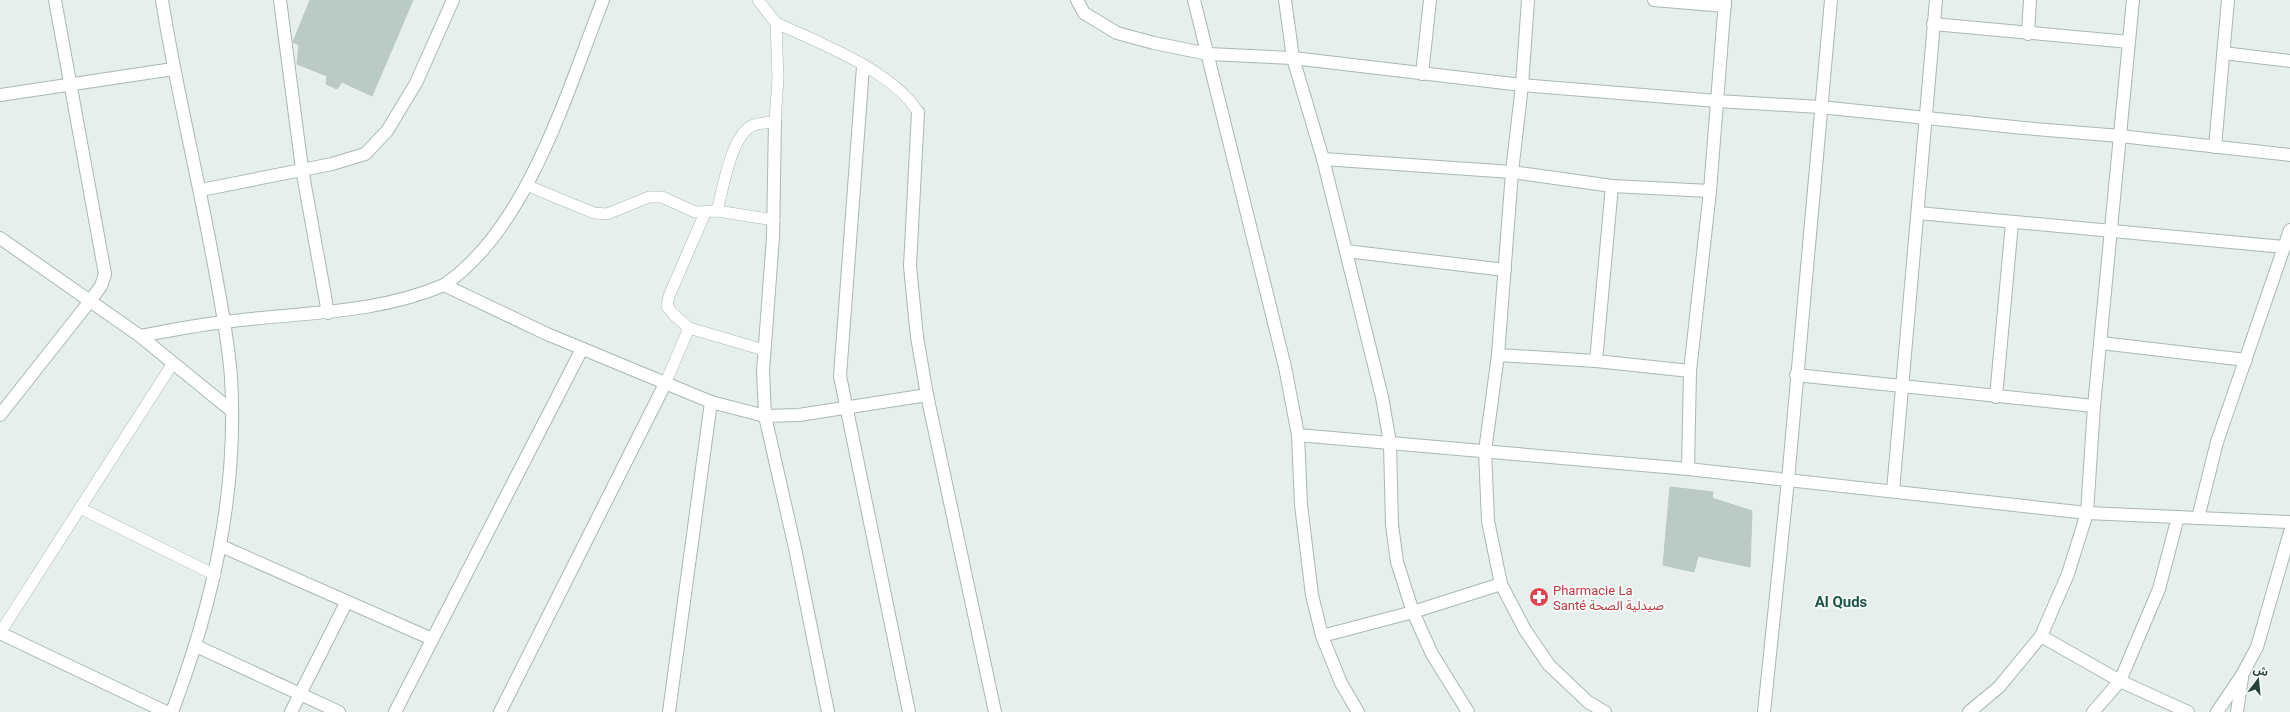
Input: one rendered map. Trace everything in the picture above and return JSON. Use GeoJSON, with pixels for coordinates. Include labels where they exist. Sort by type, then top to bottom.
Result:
{"type":"FeatureCollection","features":[{"type":"Feature","properties":{"kind":"street"},"geometry":{"type":"LineString","coordinates":[[0,416],[90,301],[103,281],[105,268],[55,0]]}},
{"type":"Feature","properties":{"kind":"street"},"geometry":{"type":"LineString","coordinates":[[162,0],[173,69],[201,190],[224,322],[232,411],[229,481],[221,546],[215,575],[196,646],[172,712]]}},
{"type":"Feature","properties":{"kind":"street"},"geometry":{"type":"LineString","coordinates":[[280,0],[302,169],[328,313]]}},
{"type":"Feature","properties":{"kind":"street"},"geometry":{"type":"LineString","coordinates":[[201,190],[332,164],[365,154],[387,131],[416,83],[453,0]]}},
{"type":"Feature","properties":{"kind":"street"},"geometry":{"type":"LineString","coordinates":[[140,336],[224,322],[328,313],[397,302],[444,285],[471,264],[485,249],[500,229],[526,185],[573,85],[603,0]]}},
{"type":"Feature","properties":{"kind":"street"},"geometry":{"type":"LineString","coordinates":[[1077,0],[1084,13],[1117,33],[1154,43],[1208,54],[1293,58],[1522,85],[1717,101],[1820,107],[2120,136],[2290,155]]}},
{"type":"Feature","properties":{"kind":"street"},"geometry":{"type":"LineString","coordinates":[[1194,0],[1285,367],[1298,435],[1305,547],[1312,596],[1322,636],[1341,683],[1358,712]]}},
{"type":"Feature","properties":{"kind":"street"},"geometry":{"type":"LineString","coordinates":[[1284,0],[1293,58],[1323,159],[1382,397],[1390,443],[1392,525],[1397,562],[1413,612],[1432,654],[1468,712]]}},
{"type":"Feature","properties":{"kind":"street"},"geometry":{"type":"LineString","coordinates":[[1422,74],[1430,0]]}},
{"type":"Feature","properties":{"kind":"street"},"geometry":{"type":"LineString","coordinates":[[1528,0],[1522,85],[1512,172],[1498,355],[1485,451],[1488,521],[1501,584],[1525,630],[1549,665],[1588,702],[1605,712]]}},
{"type":"Feature","properties":{"kind":"street"},"geometry":{"type":"LineString","coordinates":[[1654,0],[1725,3],[1710,192],[1690,371],[1688,469]]}},
{"type":"Feature","properties":{"kind":"street"},"geometry":{"type":"LineString","coordinates":[[1764,712],[1788,480],[1820,107],[1831,0]]}},
{"type":"Feature","properties":{"kind":"street"},"geometry":{"type":"LineString","coordinates":[[1893,491],[1900,387],[1927,118],[1936,0]]}},
{"type":"Feature","properties":{"kind":"street"},"geometry":{"type":"LineString","coordinates":[[2028,34],[2030,0]]}},
{"type":"Feature","properties":{"kind":"street"},"geometry":{"type":"LineString","coordinates":[[1969,712],[1999,687],[2041,636],[2068,574],[2087,513],[2094,406],[2133,0]]}},
{"type":"Feature","properties":{"kind":"street"},"geometry":{"type":"LineString","coordinates":[[2215,147],[2228,0]]}},
{"type":"Feature","properties":{"kind":"street"},"geometry":{"type":"LineString","coordinates":[[1933,24],[2028,34],[2129,42]]}},
{"type":"Feature","properties":{"kind":"street"},"geometry":{"type":"LineString","coordinates":[[2223,53],[2290,61]]}},
{"type":"Feature","properties":{"kind":"street"},"geometry":{"type":"LineString","coordinates":[[864,66],[840,359],[840,376],[909,712]]}},
{"type":"Feature","properties":{"kind":"street"},"geometry":{"type":"LineString","coordinates":[[0,95],[70,83],[173,69]]}},
{"type":"Feature","properties":{"kind":"street"},"geometry":{"type":"LineString","coordinates":[[918,112],[910,266],[917,337],[927,395],[995,712]]}},
{"type":"Feature","properties":{"kind":"street"},"geometry":{"type":"LineString","coordinates":[[775,121],[774,220],[764,350],[765,416],[795,548],[828,712]]}},
{"type":"Feature","properties":{"kind":"street"},"geometry":{"type":"LineString","coordinates":[[1323,159],[1512,172],[1612,186],[1710,192]]}},
{"type":"Feature","properties":{"kind":"street"},"geometry":{"type":"LineString","coordinates":[[1596,361],[1612,186]]}},
{"type":"Feature","properties":{"kind":"street"},"geometry":{"type":"LineString","coordinates":[[1918,213],[2012,223],[2284,247]]}},
{"type":"Feature","properties":{"kind":"street"},"geometry":{"type":"LineString","coordinates":[[1996,397],[2012,223]]}},
{"type":"Feature","properties":{"kind":"street"},"geometry":{"type":"LineString","coordinates":[[2198,518],[2217,442],[2290,230]]}},
{"type":"Feature","properties":{"kind":"street"},"geometry":{"type":"LineString","coordinates":[[0,238],[140,336],[232,411]]}},
{"type":"Feature","properties":{"kind":"street"},"geometry":{"type":"LineString","coordinates":[[1346,251],[1505,270]]}},
{"type":"Feature","properties":{"kind":"street"},"geometry":{"type":"LineString","coordinates":[[444,285],[582,349],[665,384],[711,402],[765,416],[799,415],[848,409],[927,395]]}},
{"type":"Feature","properties":{"kind":"street"},"geometry":{"type":"LineString","coordinates":[[2101,343],[2246,360]]}},
{"type":"Feature","properties":{"kind":"street"},"geometry":{"type":"LineString","coordinates":[[395,712],[582,349]]}},
{"type":"Feature","properties":{"kind":"street"},"geometry":{"type":"LineString","coordinates":[[1498,355],[1596,361],[1690,371]]}},
{"type":"Feature","properties":{"kind":"street"},"geometry":{"type":"LineString","coordinates":[[1796,375],[2094,406]]}},
{"type":"Feature","properties":{"kind":"street"},"geometry":{"type":"LineString","coordinates":[[500,712],[665,384]]}},
{"type":"Feature","properties":{"kind":"street"},"geometry":{"type":"LineString","coordinates":[[669,712],[711,402]]}},
{"type":"Feature","properties":{"kind":"street"},"geometry":{"type":"LineString","coordinates":[[1298,435],[1688,469],[2087,513],[2290,522]]}},
{"type":"Feature","properties":{"kind":"street"},"geometry":{"type":"LineString","coordinates":[[2093,712],[2120,681],[2159,589],[2178,517]]}},
{"type":"Feature","properties":{"kind":"street"},"geometry":{"type":"LineString","coordinates":[[2217,712],[2242,675],[2257,647],[2290,532]]}},
{"type":"Feature","properties":{"kind":"street"},"geometry":{"type":"LineString","coordinates":[[221,546],[432,639]]}},
{"type":"Feature","properties":{"kind":"street"},"geometry":{"type":"LineString","coordinates":[[1322,636],[1413,612],[1501,584]]}},
{"type":"Feature","properties":{"kind":"street"},"geometry":{"type":"LineString","coordinates":[[291,712],[346,602]]}},
{"type":"Feature","properties":{"kind":"street"},"geometry":{"type":"LineString","coordinates":[[0,633],[166,712]]}},
{"type":"Feature","properties":{"kind":"street"},"geometry":{"type":"LineString","coordinates":[[2041,636],[2120,681],[2188,712]]}},
{"type":"Feature","properties":{"kind":"street"},"geometry":{"type":"LineString","coordinates":[[196,646],[300,693],[338,712]]}},
{"type":"Feature","properties":{"kind":"street"},"geometry":{"type":"LineString","coordinates":[[2237,712],[2242,675]]}},
{"type":"Feature","properties":{"kind":"lane"},"geometry":{"type":"LineString","coordinates":[[758,0],[776,23],[836,50],[864,66],[907,97],[918,112]]}},
{"type":"Feature","properties":{"kind":"lane"},"geometry":{"type":"LineString","coordinates":[[717,211],[734,148],[742,133],[753,125],[775,121],[778,79],[776,23]]}},
{"type":"Feature","properties":{"kind":"lane"},"geometry":{"type":"LineString","coordinates":[[526,185],[594,213],[607,214],[649,197],[662,197],[695,212],[705,213],[717,211],[774,220]]}},
{"type":"Feature","properties":{"kind":"lane"},"geometry":{"type":"LineString","coordinates":[[705,213],[669,296],[667,306],[673,314],[689,328],[764,350]]}},
{"type":"Feature","properties":{"kind":"lane"},"geometry":{"type":"LineString","coordinates":[[665,384],[689,328]]}},
{"type":"Feature","properties":{"kind":"lane"},"geometry":{"type":"LineString","coordinates":[[0,633],[173,363]]}},
{"type":"Feature","properties":{"kind":"lane"},"geometry":{"type":"LineString","coordinates":[[80,508],[215,575]]}},
{"type":"Feature","properties":{"kind":"building"},"geometry":{"type":"Polygon","coordinates":[[[310,0],[413,0],[372,96],[342,82],[337,89],[326,84],[327,76],[297,64],[299,45],[293,42],[310,0]]]}},
{"type":"Feature","properties":{"kind":"building"},"geometry":{"type":"Polygon","coordinates":[[[1670,487],[1713,492],[1712,498],[1752,511],[1750,567],[1698,556],[1694,572],[1663,565],[1670,487]]]}},
{"type":"Feature","properties":{"kind":"place","name":"Pharmacie La Santé صيدلية الصحة"},"geometry":{"type":"Point","coordinates":[1539,597]}},
{"type":"Feature","properties":{"kind":"district","name":"Al Quds"},"geometry":{"type":"Point","coordinates":[1841,602]}}]}
